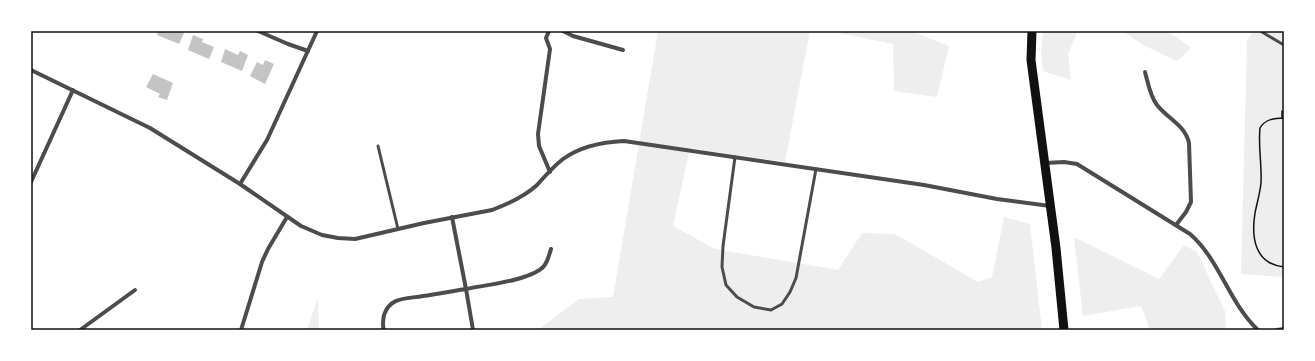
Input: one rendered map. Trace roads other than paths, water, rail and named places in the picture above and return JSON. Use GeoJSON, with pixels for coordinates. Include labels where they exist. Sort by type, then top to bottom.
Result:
{"type":"FeatureCollection","features":[{"type":"Feature","properties":{"kind":"main road"},"geometry":{"type":"LineString","coordinates":[[1032,31],[1031,60],[1051,206],[1064,330]]}},
{"type":"Feature","properties":{"kind":"street"},"geometry":{"type":"LineString","coordinates":[[258,31],[288,44],[308,50]]}},
{"type":"Feature","properties":{"kind":"street"},"geometry":{"type":"LineString","coordinates":[[240,184],[267,140],[317,31]]}},
{"type":"Feature","properties":{"kind":"street"},"geometry":{"type":"LineString","coordinates":[[548,31],[546,38],[550,50],[538,134],[539,146],[550,172]]}},
{"type":"Feature","properties":{"kind":"street"},"geometry":{"type":"LineString","coordinates":[[563,31],[573,36],[623,50]]}},
{"type":"Feature","properties":{"kind":"street"},"geometry":{"type":"LineString","coordinates":[[31,70],[150,128],[240,184],[301,226],[314,232],[338,238],[364,237],[492,210],[510,203],[529,191],[570,155],[586,147],[608,142],[632,141],[924,185],[998,199],[1051,206]]}},
{"type":"Feature","properties":{"kind":"street"},"geometry":{"type":"LineString","coordinates":[[1145,72],[1157,105],[1184,129],[1188,136],[1191,202],[1186,212],[1176,225]]}},
{"type":"Feature","properties":{"kind":"street"},"geometry":{"type":"LineString","coordinates":[[31,182],[73,90]]}},
{"type":"Feature","properties":{"kind":"street"},"geometry":{"type":"LineString","coordinates":[[1045,163],[1064,162],[1077,164],[1190,234],[1202,246],[1246,317],[1258,330]]}},
{"type":"Feature","properties":{"kind":"street"},"geometry":{"type":"LineString","coordinates":[[241,330],[262,262],[268,249],[288,217]]}},
{"type":"Feature","properties":{"kind":"street"},"geometry":{"type":"LineString","coordinates":[[452,218],[473,330]]}},
{"type":"Feature","properties":{"kind":"street"},"geometry":{"type":"LineString","coordinates":[[384,330],[383,320],[385,312],[394,301],[466,289],[533,275],[544,267],[551,249]]}},
{"type":"Feature","properties":{"kind":"street"},"geometry":{"type":"LineString","coordinates":[[80,330],[135,290]]}},
{"type":"Feature","properties":{"kind":"street"},"geometry":{"type":"LineString","coordinates":[[1277,330],[1284,329]]}},
{"type":"Feature","properties":{"kind":"lane"},"geometry":{"type":"LineString","coordinates":[[1263,31],[1262,32],[1284,45]]}},
{"type":"Feature","properties":{"kind":"lane"},"geometry":{"type":"LineString","coordinates":[[378,146],[398,229]]}},
{"type":"Feature","properties":{"kind":"lane"},"geometry":{"type":"LineString","coordinates":[[735,156],[723,246],[722,267],[726,285],[737,297],[754,307],[771,310],[782,304],[790,292],[796,278],[816,169]]}}]}
